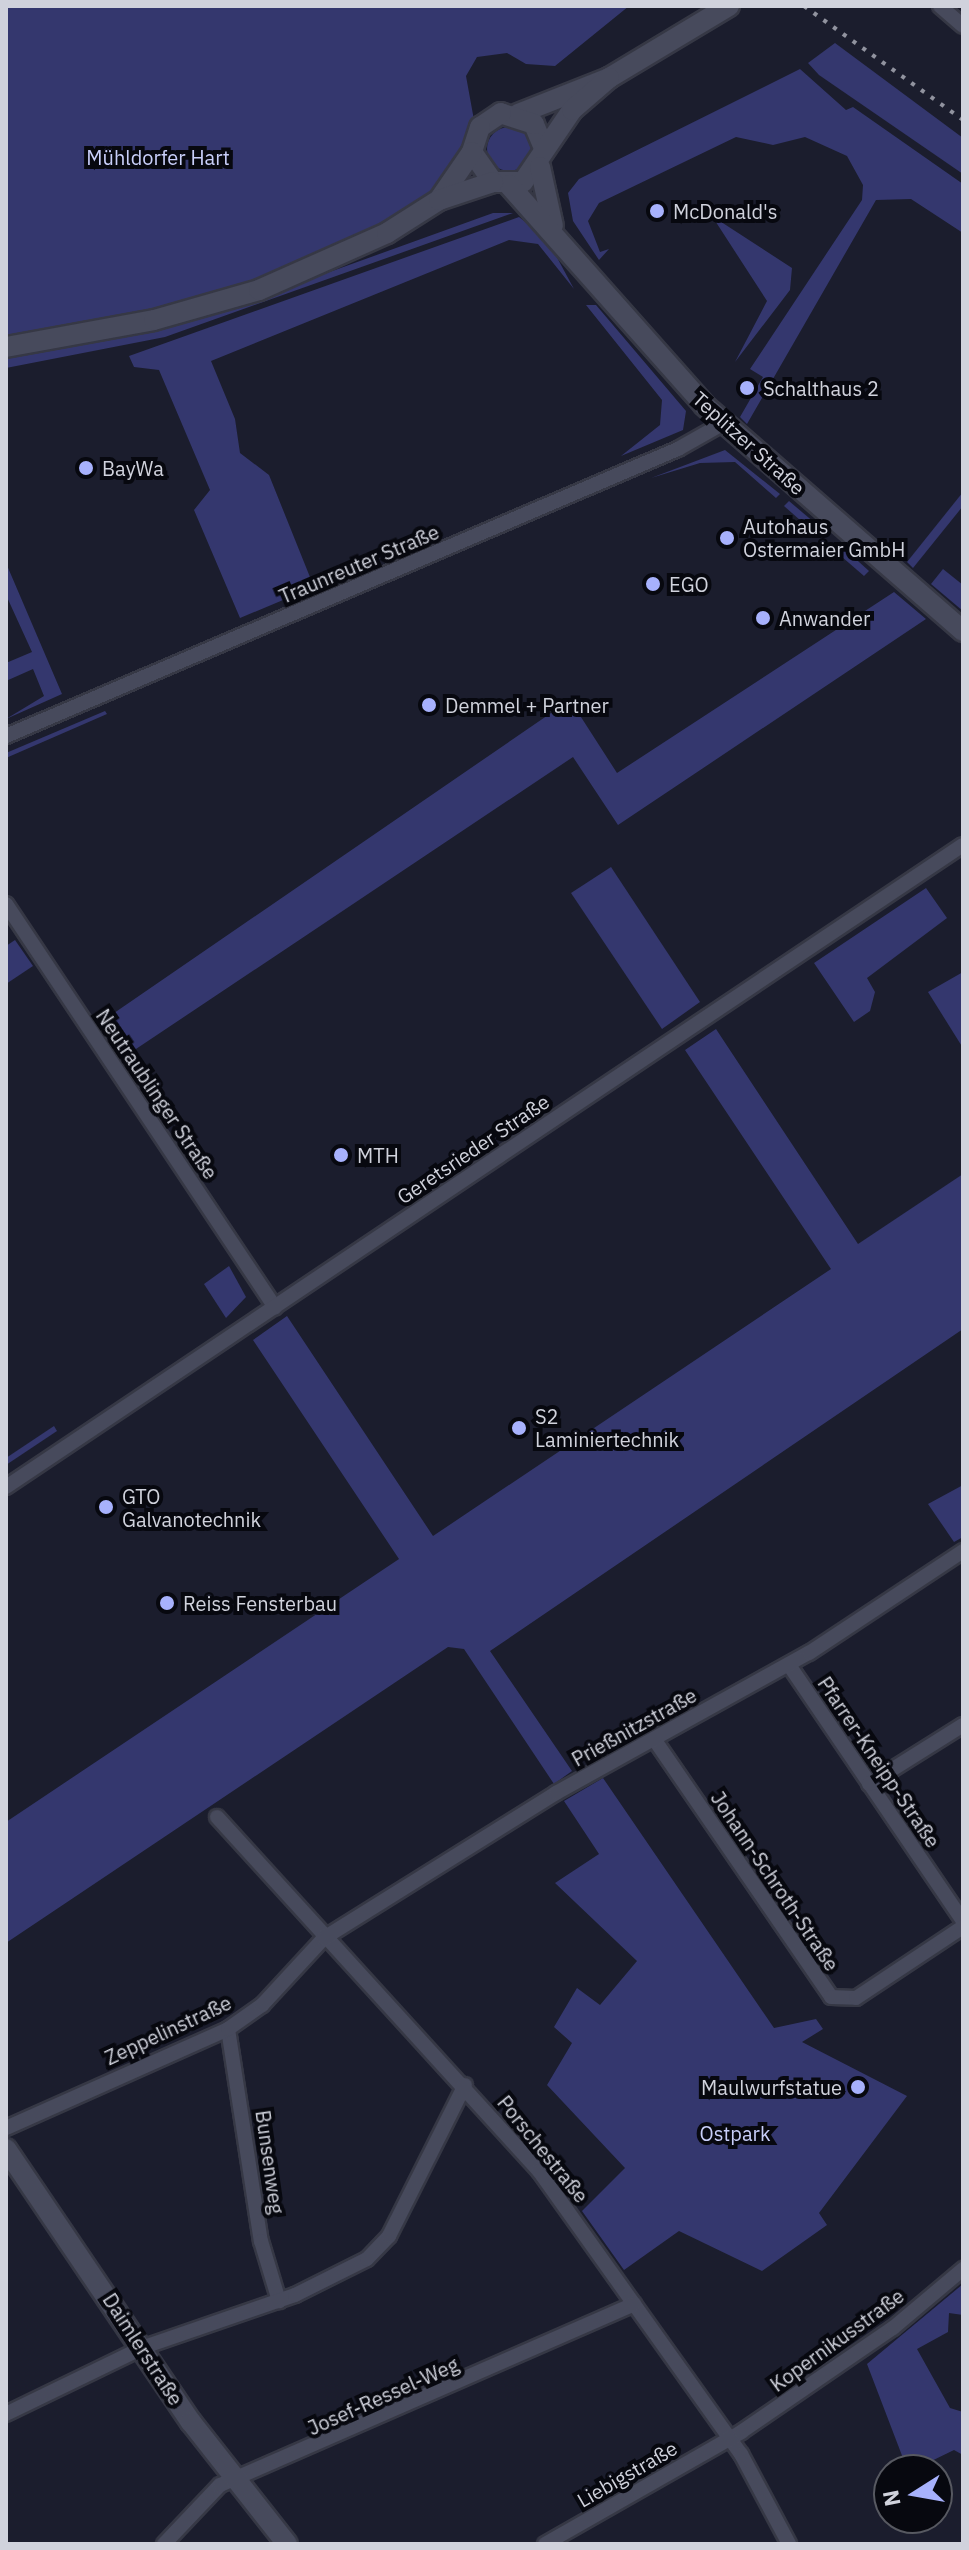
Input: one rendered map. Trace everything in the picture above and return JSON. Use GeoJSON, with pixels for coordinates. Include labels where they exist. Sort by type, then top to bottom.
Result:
{"type":"FeatureCollection","features":[{"type":"Feature","properties":{"kind":"street"},"geometry":{"type":"LineString","coordinates":[[439,200],[472,152],[486,120],[518,114],[609,78],[729,6]]}},
{"type":"Feature","properties":{"kind":"street"},"geometry":{"type":"LineString","coordinates":[[940,6],[963,26]]}},
{"type":"Feature","properties":{"kind":"street"},"geometry":{"type":"LineString","coordinates":[[6,347],[154,320],[259,290],[387,233],[439,200],[501,183],[542,158],[572,110],[609,78]]}},
{"type":"Feature","properties":{"kind":"street"},"geometry":{"type":"LineString","coordinates":[[518,114],[534,124],[542,158]]}},
{"type":"Feature","properties":{"kind":"street"},"geometry":{"type":"LineString","coordinates":[[472,152],[501,183]]}},
{"type":"Feature","properties":{"kind":"street","name":"Teplitzer Straße"},"geometry":{"type":"LineString","coordinates":[[542,158],[557,233]]}},
{"type":"Feature","properties":{"kind":"street","name":"Teplitzer Straße"},"geometry":{"type":"LineString","coordinates":[[501,183],[557,233],[657,356],[724,423],[963,631]]}},
{"type":"Feature","properties":{"kind":"street","name":"Traunreuter Straße"},"geometry":{"type":"LineString","coordinates":[[6,736],[678,449],[724,423]]}},
{"type":"Feature","properties":{"kind":"street","name":"Geretsrieder Straße"},"geometry":{"type":"LineString","coordinates":[[6,1487],[963,845]]}},
{"type":"Feature","properties":{"kind":"street","name":"Neutraublinger Straße"},"geometry":{"type":"LineString","coordinates":[[6,904],[275,1307]]}},
{"type":"Feature","properties":{"kind":"street","name":"Prießnitzstraße"},"geometry":{"type":"LineString","coordinates":[[324,1938],[654,1739],[789,1665],[963,1551]]}},
{"type":"Feature","properties":{"kind":"street","name":"Pfarrer-Kneipp-Straße"},"geometry":{"type":"LineString","coordinates":[[789,1665],[963,1921]]}},
{"type":"Feature","properties":{"kind":"street"},"geometry":{"type":"LineString","coordinates":[[869,1784],[963,1725]]}},
{"type":"Feature","properties":{"kind":"street","name":"Johann-Schroth-Straße"},"geometry":{"type":"LineString","coordinates":[[654,1739],[831,1997],[856,1998],[963,1927]]}},
{"type":"Feature","properties":{"kind":"street","name":"Porschestraße"},"geometry":{"type":"LineString","coordinates":[[217,1817],[324,1938],[465,2085],[539,2171],[730,2439],[789,2544]]}},
{"type":"Feature","properties":{"kind":"street","name":"Zeppelinstraße"},"geometry":{"type":"LineString","coordinates":[[6,2128],[228,2029],[277,1991],[324,1938]]}},
{"type":"Feature","properties":{"kind":"street","name":"Bunsenweg"},"geometry":{"type":"LineString","coordinates":[[228,2029],[259,2228],[279,2301]]}},
{"type":"Feature","properties":{"kind":"street"},"geometry":{"type":"LineString","coordinates":[[6,2414],[144,2347],[279,2301],[337,2277],[383,2245],[465,2085]]}},
{"type":"Feature","properties":{"kind":"street","name":"Daimlerstraße"},"geometry":{"type":"LineString","coordinates":[[6,2149],[237,2478],[287,2544]]}},
{"type":"Feature","properties":{"kind":"street","name":"Kopernikusstraße"},"geometry":{"type":"LineString","coordinates":[[730,2439],[893,2328],[963,2269]]}},
{"type":"Feature","properties":{"kind":"street","name":"Josef-Ressel-Weg"},"geometry":{"type":"LineString","coordinates":[[164,2544],[211,2492],[237,2478],[634,2304]]}},
{"type":"Feature","properties":{"kind":"street","name":"Liebigstraße"},"geometry":{"type":"LineString","coordinates":[[545,2544],[730,2439]]}},
{"type":"Feature","properties":{"kind":"green space","name":"Mühldorfer Hart"},"geometry":{"type":"Polygon","coordinates":[[[6,6],[629,6],[555,66],[526,64],[507,53],[477,57],[466,76],[474,120],[466,145],[439,187],[387,224],[259,280],[135,316],[6,339],[6,6]]]}},
{"type":"Feature","properties":{"kind":"green space"},"geometry":{"type":"Polygon","coordinates":[[[835,43],[963,138],[963,174],[819,75],[808,63],[835,43]]]}},
{"type":"Feature","properties":{"kind":"green space"},"geometry":{"type":"Polygon","coordinates":[[[800,69],[846,110],[853,107],[963,184],[963,233],[911,199],[876,200],[747,424],[740,417],[763,377],[750,369],[862,200],[863,185],[847,156],[805,137],[773,145],[736,137],[599,203],[588,221],[600,252],[609,249],[599,260],[573,221],[568,193],[579,179],[800,69]]]}},
{"type":"Feature","properties":{"kind":"green space"},"geometry":{"type":"Polygon","coordinates":[[[509,127],[525,133],[531,149],[525,165],[509,171],[493,165],[487,149],[493,133],[509,127]]]}},
{"type":"Feature","properties":{"kind":"green space"},"geometry":{"type":"Polygon","coordinates":[[[493,213],[513,213],[165,337],[6,368],[6,356],[202,318],[493,213]]]}},
{"type":"Feature","properties":{"kind":"green space"},"geometry":{"type":"Polygon","coordinates":[[[712,216],[792,268],[790,290],[735,362],[767,301],[712,216]]]}},
{"type":"Feature","properties":{"kind":"green space"},"geometry":{"type":"Polygon","coordinates":[[[519,217],[547,239],[574,289],[538,244],[509,240],[211,361],[235,419],[240,453],[269,475],[314,587],[240,618],[194,510],[210,490],[159,370],[134,367],[129,356],[519,217]]]}},
{"type":"Feature","properties":{"kind":"green space"},"geometry":{"type":"Polygon","coordinates":[[[586,305],[596,305],[686,411],[683,430],[621,456],[660,425],[662,400],[586,305]]]}},
{"type":"Feature","properties":{"kind":"green space"},"geometry":{"type":"Polygon","coordinates":[[[725,450],[780,494],[776,498],[735,462],[700,463],[651,478],[725,450]]]}},
{"type":"Feature","properties":{"kind":"green space"},"geometry":{"type":"Polygon","coordinates":[[[963,492],[963,506],[913,568],[907,562],[963,492]]]}},
{"type":"Feature","properties":{"kind":"green space"},"geometry":{"type":"Polygon","coordinates":[[[789,501],[822,529],[817,535],[784,506],[789,501]]]}},
{"type":"Feature","properties":{"kind":"green space"},"geometry":{"type":"Polygon","coordinates":[[[837,542],[869,571],[864,576],[827,544],[837,542]]]}},
{"type":"Feature","properties":{"kind":"green space"},"geometry":{"type":"Polygon","coordinates":[[[6,563],[62,694],[6,719],[44,696],[33,669],[6,681],[6,663],[32,652],[6,595],[6,563]]]}},
{"type":"Feature","properties":{"kind":"green space"},"geometry":{"type":"Polygon","coordinates":[[[943,569],[963,585],[963,611],[931,584],[943,569]]]}},
{"type":"Feature","properties":{"kind":"green space"},"geometry":{"type":"Polygon","coordinates":[[[894,592],[926,619],[618,825],[573,757],[124,1057],[101,1022],[570,700],[617,773],[894,592]]]}},
{"type":"Feature","properties":{"kind":"green space"},"geometry":{"type":"Polygon","coordinates":[[[105,711],[107,714],[6,758],[6,753],[105,711]]]}},
{"type":"Feature","properties":{"kind":"green space"},"geometry":{"type":"Polygon","coordinates":[[[611,867],[700,1002],[662,1029],[571,893],[611,867]]]}},
{"type":"Feature","properties":{"kind":"green space"},"geometry":{"type":"Polygon","coordinates":[[[926,888],[947,918],[867,978],[875,992],[870,1011],[854,1022],[814,963],[926,888]]]}},
{"type":"Feature","properties":{"kind":"green space"},"geometry":{"type":"Polygon","coordinates":[[[15,940],[33,966],[6,984],[6,946],[15,940]]]}},
{"type":"Feature","properties":{"kind":"green space"},"geometry":{"type":"Polygon","coordinates":[[[963,972],[963,1048],[928,992],[963,972]]]}},
{"type":"Feature","properties":{"kind":"green space"},"geometry":{"type":"Polygon","coordinates":[[[716,1029],[858,1244],[963,1174],[963,1329],[490,1651],[572,1771],[554,1784],[464,1649],[448,1647],[6,1943],[6,1822],[399,1559],[253,1340],[287,1316],[433,1536],[831,1269],[685,1050],[716,1029]]]}},
{"type":"Feature","properties":{"kind":"green space"},"geometry":{"type":"Polygon","coordinates":[[[229,1266],[246,1297],[226,1318],[204,1284],[229,1266]]]}},
{"type":"Feature","properties":{"kind":"green space"},"geometry":{"type":"Polygon","coordinates":[[[54,1426],[57,1431],[6,1465],[6,1458],[54,1426]]]}},
{"type":"Feature","properties":{"kind":"green space"},"geometry":{"type":"Polygon","coordinates":[[[963,1485],[963,1537],[954,1542],[928,1504],[963,1485]]]}},
{"type":"Feature","properties":{"kind":"green space","name":"Ostpark"},"geometry":{"type":"Polygon","coordinates":[[[603,1778],[774,2028],[816,2019],[823,2029],[802,2042],[907,2096],[819,2213],[827,2225],[762,2271],[679,2231],[624,2270],[582,2211],[625,2168],[547,2085],[572,2043],[554,2027],[577,1988],[600,2005],[637,1961],[555,1883],[599,1854],[564,1801],[603,1778]]]}},
{"type":"Feature","properties":{"kind":"green space"},"geometry":{"type":"Polygon","coordinates":[[[963,2284],[963,2315],[949,2313],[948,2332],[917,2349],[950,2408],[963,2412],[963,2455],[954,2450],[946,2454],[901,2454],[867,2364],[963,2284]]]}},
{"type":"Feature","properties":{"kind":"railway"},"geometry":{"type":"LineString","coordinates":[[804,6],[963,120]]}},
{"type":"Feature","properties":{"kind":"place","name":"McDonald's"},"geometry":{"type":"Point","coordinates":[657,211]}},
{"type":"Feature","properties":{"kind":"place","name":"Schalthaus 2"},"geometry":{"type":"Point","coordinates":[747,388]}},
{"type":"Feature","properties":{"kind":"place","name":"BayWa"},"geometry":{"type":"Point","coordinates":[86,468]}},
{"type":"Feature","properties":{"kind":"place","name":"Autohaus Ostermaier GmbH"},"geometry":{"type":"Point","coordinates":[727,538]}},
{"type":"Feature","properties":{"kind":"place","name":"EGO"},"geometry":{"type":"Point","coordinates":[653,584]}},
{"type":"Feature","properties":{"kind":"place","name":"Anwander"},"geometry":{"type":"Point","coordinates":[763,618]}},
{"type":"Feature","properties":{"kind":"place","name":"Demmel + Partner"},"geometry":{"type":"Point","coordinates":[429,705]}},
{"type":"Feature","properties":{"kind":"place","name":"MTH"},"geometry":{"type":"Point","coordinates":[341,1155]}},
{"type":"Feature","properties":{"kind":"place","name":"S2 Laminiertechnik"},"geometry":{"type":"Point","coordinates":[519,1428]}},
{"type":"Feature","properties":{"kind":"place","name":"GTO Galvanotechnik"},"geometry":{"type":"Point","coordinates":[106,1507]}},
{"type":"Feature","properties":{"kind":"place","name":"Reiss Fensterbau"},"geometry":{"type":"Point","coordinates":[167,1603]}},
{"type":"Feature","properties":{"kind":"place","name":"Maulwurfstatue"},"geometry":{"type":"Point","coordinates":[858,2087]}}]}
